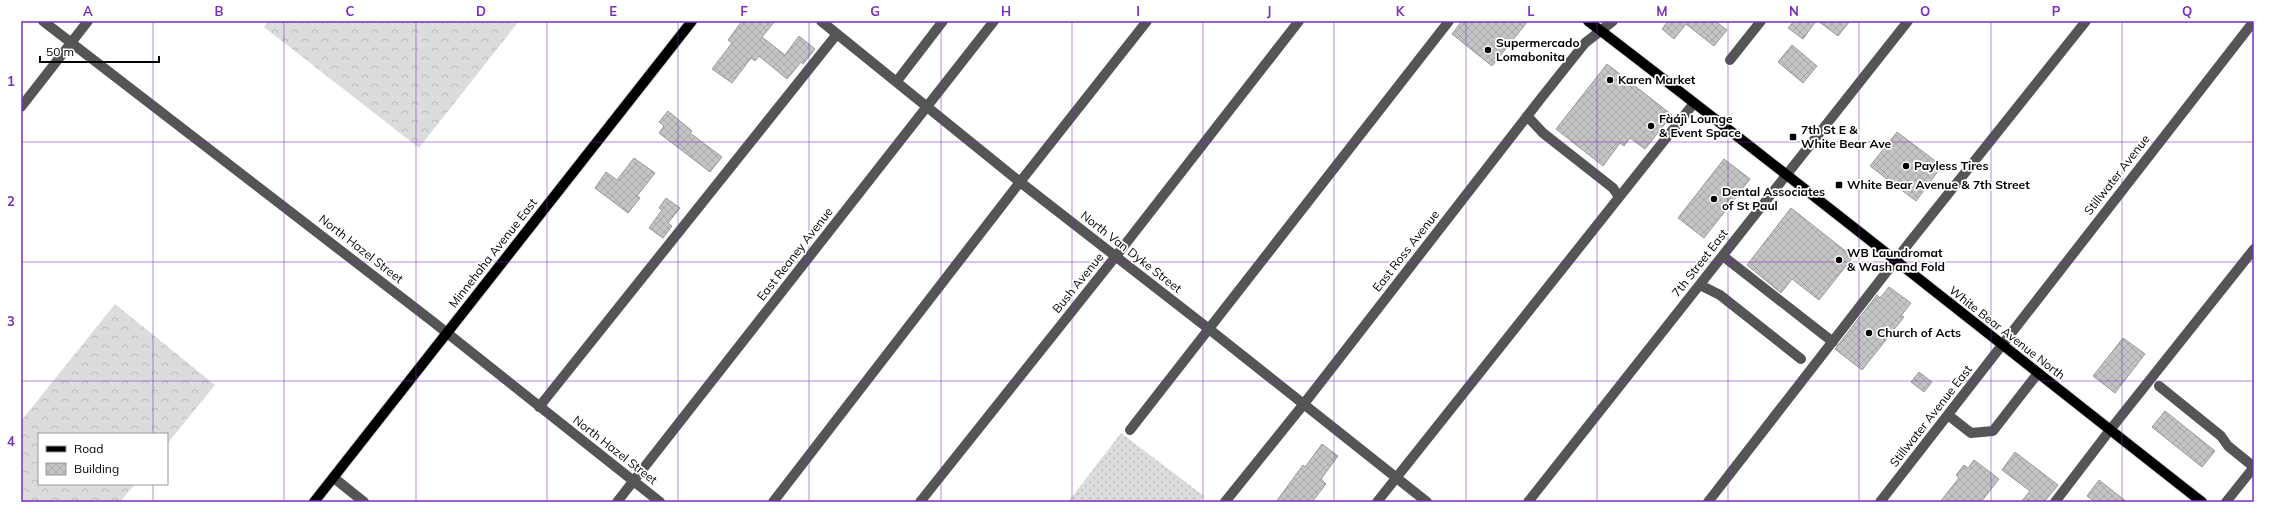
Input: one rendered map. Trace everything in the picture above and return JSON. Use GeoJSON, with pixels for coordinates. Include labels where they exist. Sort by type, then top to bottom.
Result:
{"type":"FeatureCollection","features":[{"type":"Feature","properties":{"kind":"main road","name":"Minnehaha Avenue East"},"geometry":{"type":"LineString","coordinates":[[314,502],[692,21]]}},
{"type":"Feature","properties":{"kind":"main road","name":"White Bear Avenue North"},"geometry":{"type":"LineString","coordinates":[[1588,21],[1787,175],[2002,346],[2202,502]]}},
{"type":"Feature","properties":{"kind":"street","name":"North Hazel Street"},"geometry":{"type":"LineString","coordinates":[[43,21],[447,332],[539,407],[660,502]]}},
{"type":"Feature","properties":{"kind":"street"},"geometry":{"type":"LineString","coordinates":[[21,107],[88,21]]}},
{"type":"Feature","properties":{"kind":"street","name":"North Van Dyke Street"},"geometry":{"type":"LineString","coordinates":[[821,21],[1020,182],[1209,329],[1427,502]]}},
{"type":"Feature","properties":{"kind":"street"},"geometry":{"type":"LineString","coordinates":[[897,81],[943,21]]}},
{"type":"Feature","properties":{"kind":"street","name":"East Reaney Avenue"},"geometry":{"type":"LineString","coordinates":[[617,502],[994,21]]}},
{"type":"Feature","properties":{"kind":"street"},"geometry":{"type":"LineString","coordinates":[[773,502],[1020,182],[1147,21]]}},
{"type":"Feature","properties":{"kind":"street","name":"Bush Avenue"},"geometry":{"type":"LineString","coordinates":[[920,502],[1116,256],[1299,21]]}},
{"type":"Feature","properties":{"kind":"street"},"geometry":{"type":"LineString","coordinates":[[1130,430],[1449,21]]}},
{"type":"Feature","properties":{"kind":"street","name":"East Ross Avenue"},"geometry":{"type":"LineString","coordinates":[[1225,502],[1303,405],[1527,116],[1586,43],[1613,21]]}},
{"type":"Feature","properties":{"kind":"street"},"geometry":{"type":"LineString","coordinates":[[1730,60],[1761,21]]}},
{"type":"Feature","properties":{"kind":"street","name":"7th Street East"},"geometry":{"type":"LineString","coordinates":[[1528,502],[1908,21]]}},
{"type":"Feature","properties":{"kind":"street"},"geometry":{"type":"LineString","coordinates":[[1708,502],[2086,21]]}},
{"type":"Feature","properties":{"kind":"street","name":"Stillwater Avenue"},"geometry":{"type":"LineString","coordinates":[[2002,346],[2254,21]]}},
{"type":"Feature","properties":{"kind":"street"},"geometry":{"type":"LineString","coordinates":[[539,407],[837,34]]}},
{"type":"Feature","properties":{"kind":"street"},"geometry":{"type":"LineString","coordinates":[[1377,502],[1694,103]]}},
{"type":"Feature","properties":{"kind":"street"},"geometry":{"type":"LineString","coordinates":[[1527,116],[1543,133],[1613,188],[1619,197]]}},
{"type":"Feature","properties":{"kind":"street"},"geometry":{"type":"LineString","coordinates":[[2055,502],[2110,430],[2254,249]]}},
{"type":"Feature","properties":{"kind":"street"},"geometry":{"type":"LineString","coordinates":[[1723,256],[1833,342]]}},
{"type":"Feature","properties":{"kind":"street"},"geometry":{"type":"LineString","coordinates":[[1700,284],[1720,295],[1801,359]]}},
{"type":"Feature","properties":{"kind":"street","name":"Stillwater Avenue East"},"geometry":{"type":"LineString","coordinates":[[1885,500],[1948,415],[2002,346]]}},
{"type":"Feature","properties":{"kind":"street"},"geometry":{"type":"LineString","coordinates":[[1948,415],[1971,433],[1993,431],[2038,373]]}},
{"type":"Feature","properties":{"kind":"street"},"geometry":{"type":"LineString","coordinates":[[2159,386],[2221,436],[2228,446],[2254,467],[2226,502]]}},
{"type":"Feature","properties":{"kind":"street"},"geometry":{"type":"LineString","coordinates":[[334,478],[364,502]]}},
{"type":"Feature","properties":{"kind":"street"},"geometry":{"type":"LineString","coordinates":[[634,481],[647,502]]}},
{"type":"Feature","properties":{"kind":"green space"},"geometry":{"type":"Polygon","coordinates":[[[269,21],[519,21],[419,148],[264,27],[269,21]]]}},
{"type":"Feature","properties":{"kind":"green space"},"geometry":{"type":"Polygon","coordinates":[[[115,304],[215,385],[168,443],[168,433],[38,433],[38,485],[134,485],[120,502],[21,502],[21,421],[115,304]]]}},
{"type":"Feature","properties":{"kind":"green space"},"geometry":{"type":"Polygon","coordinates":[[[1121,433],[1204,496],[1199,502],[1068,502],[1121,433]]]}},
{"type":"Feature","properties":{"kind":"building"},"geometry":{"type":"Polygon","coordinates":[[[742,21],[775,21],[762,37],[785,55],[799,36],[815,49],[803,64],[801,62],[787,79],[759,56],[755,61],[751,58],[732,83],[712,69],[732,43],[728,40],[742,21]]]}},
{"type":"Feature","properties":{"kind":"building","name":"Supermercado Lomabonita"},"geometry":{"type":"Polygon","coordinates":[[[1462,21],[1528,21],[1492,66],[1452,34],[1462,21]]]}},
{"type":"Feature","properties":{"kind":"building"},"geometry":{"type":"Polygon","coordinates":[[[1668,21],[1715,21],[1727,30],[1714,46],[1686,24],[1674,39],[1662,29],[1668,21]]]}},
{"type":"Feature","properties":{"kind":"building"},"geometry":{"type":"Polygon","coordinates":[[[1794,21],[1816,21],[1803,39],[1788,28],[1794,21]]]}},
{"type":"Feature","properties":{"kind":"building"},"geometry":{"type":"Polygon","coordinates":[[[1818,21],[1850,21],[1838,36],[1818,21]]]}},
{"type":"Feature","properties":{"kind":"building"},"geometry":{"type":"Polygon","coordinates":[[[1792,45],[1817,66],[1803,83],[1778,62],[1792,45]]]}},
{"type":"Feature","properties":{"kind":"building"},"geometry":{"type":"Polygon","coordinates":[[[1607,64],[1672,115],[1645,149],[1630,138],[1624,146],[1620,143],[1603,166],[1556,129],[1607,64]]]}},
{"type":"Feature","properties":{"kind":"building"},"geometry":{"type":"Polygon","coordinates":[[[668,111],[692,131],[690,133],[722,157],[710,172],[659,133],[664,126],[659,122],[668,111]]]}},
{"type":"Feature","properties":{"kind":"building","name":"Payless Tires"},"geometry":{"type":"Polygon","coordinates":[[[1897,132],[1942,166],[1916,201],[1870,166],[1897,132]]]}},
{"type":"Feature","properties":{"kind":"building"},"geometry":{"type":"Polygon","coordinates":[[[634,158],[655,173],[637,196],[640,198],[628,213],[595,188],[606,172],[617,180],[634,158]]]}},
{"type":"Feature","properties":{"kind":"building","name":"Dental Associates of St Paul"},"geometry":{"type":"Polygon","coordinates":[[[1724,159],[1750,179],[1704,238],[1678,218],[1724,159]]]}},
{"type":"Feature","properties":{"kind":"building"},"geometry":{"type":"Polygon","coordinates":[[[666,198],[680,208],[668,223],[672,226],[663,238],[649,228],[662,210],[659,208],[666,198]]]}},
{"type":"Feature","properties":{"kind":"building"},"geometry":{"type":"Polygon","coordinates":[[[1791,208],[1853,257],[1819,300],[1792,279],[1781,293],[1747,265],[1791,208]]]}},
{"type":"Feature","properties":{"kind":"building","name":"Church of Acts"},"geometry":{"type":"Polygon","coordinates":[[[1889,287],[1911,303],[1901,316],[1904,317],[1862,370],[1835,349],[1877,295],[1880,298],[1889,287]]]}},
{"type":"Feature","properties":{"kind":"building"},"geometry":{"type":"Polygon","coordinates":[[[2123,338],[2145,354],[2115,393],[2093,376],[2123,338]]]}},
{"type":"Feature","properties":{"kind":"building"},"geometry":{"type":"Polygon","coordinates":[[[1919,372],[1932,382],[1924,392],[1911,382],[1919,372]]]}},
{"type":"Feature","properties":{"kind":"building"},"geometry":{"type":"Polygon","coordinates":[[[2165,411],[2215,451],[2202,467],[2152,427],[2165,411]]]}},
{"type":"Feature","properties":{"kind":"building"},"geometry":{"type":"Polygon","coordinates":[[[1322,444],[1338,456],[1321,479],[1326,484],[1312,502],[1276,502],[1303,465],[1305,467],[1322,444]]]}},
{"type":"Feature","properties":{"kind":"building"},"geometry":{"type":"Polygon","coordinates":[[[2015,452],[2058,485],[2044,502],[2021,502],[2030,491],[2002,470],[2015,452]]]}},
{"type":"Feature","properties":{"kind":"building"},"geometry":{"type":"Polygon","coordinates":[[[1974,460],[1999,479],[1981,502],[1940,502],[1959,478],[1956,475],[1964,465],[1968,468],[1974,460]]]}},
{"type":"Feature","properties":{"kind":"building"},"geometry":{"type":"Polygon","coordinates":[[[2099,480],[2127,502],[2095,502],[2087,496],[2099,480]]]}},
{"type":"Feature","properties":{"kind":"place","name":"Supermercado Lomabonita"},"geometry":{"type":"Point","coordinates":[1488,50]}},
{"type":"Feature","properties":{"kind":"place","name":"Karen Market"},"geometry":{"type":"Point","coordinates":[1610,80]}},
{"type":"Feature","properties":{"kind":"place","name":"Fàájì Lounge & Event Space"},"geometry":{"type":"Point","coordinates":[1651,126]}},
{"type":"Feature","properties":{"kind":"place","name":"7th St E & White Bear Ave"},"geometry":{"type":"Point","coordinates":[1793,137]}},
{"type":"Feature","properties":{"kind":"place","name":"Payless Tires"},"geometry":{"type":"Point","coordinates":[1906,166]}},
{"type":"Feature","properties":{"kind":"place","name":"White Bear Avenue & 7th Street"},"geometry":{"type":"Point","coordinates":[1839,185]}},
{"type":"Feature","properties":{"kind":"place","name":"Dental Associates of St Paul"},"geometry":{"type":"Point","coordinates":[1714,199]}},
{"type":"Feature","properties":{"kind":"place","name":"WB Laundromat & Wash and Fold"},"geometry":{"type":"Point","coordinates":[1839,260]}},
{"type":"Feature","properties":{"kind":"place","name":"Church of Acts"},"geometry":{"type":"Point","coordinates":[1869,333]}}]}
